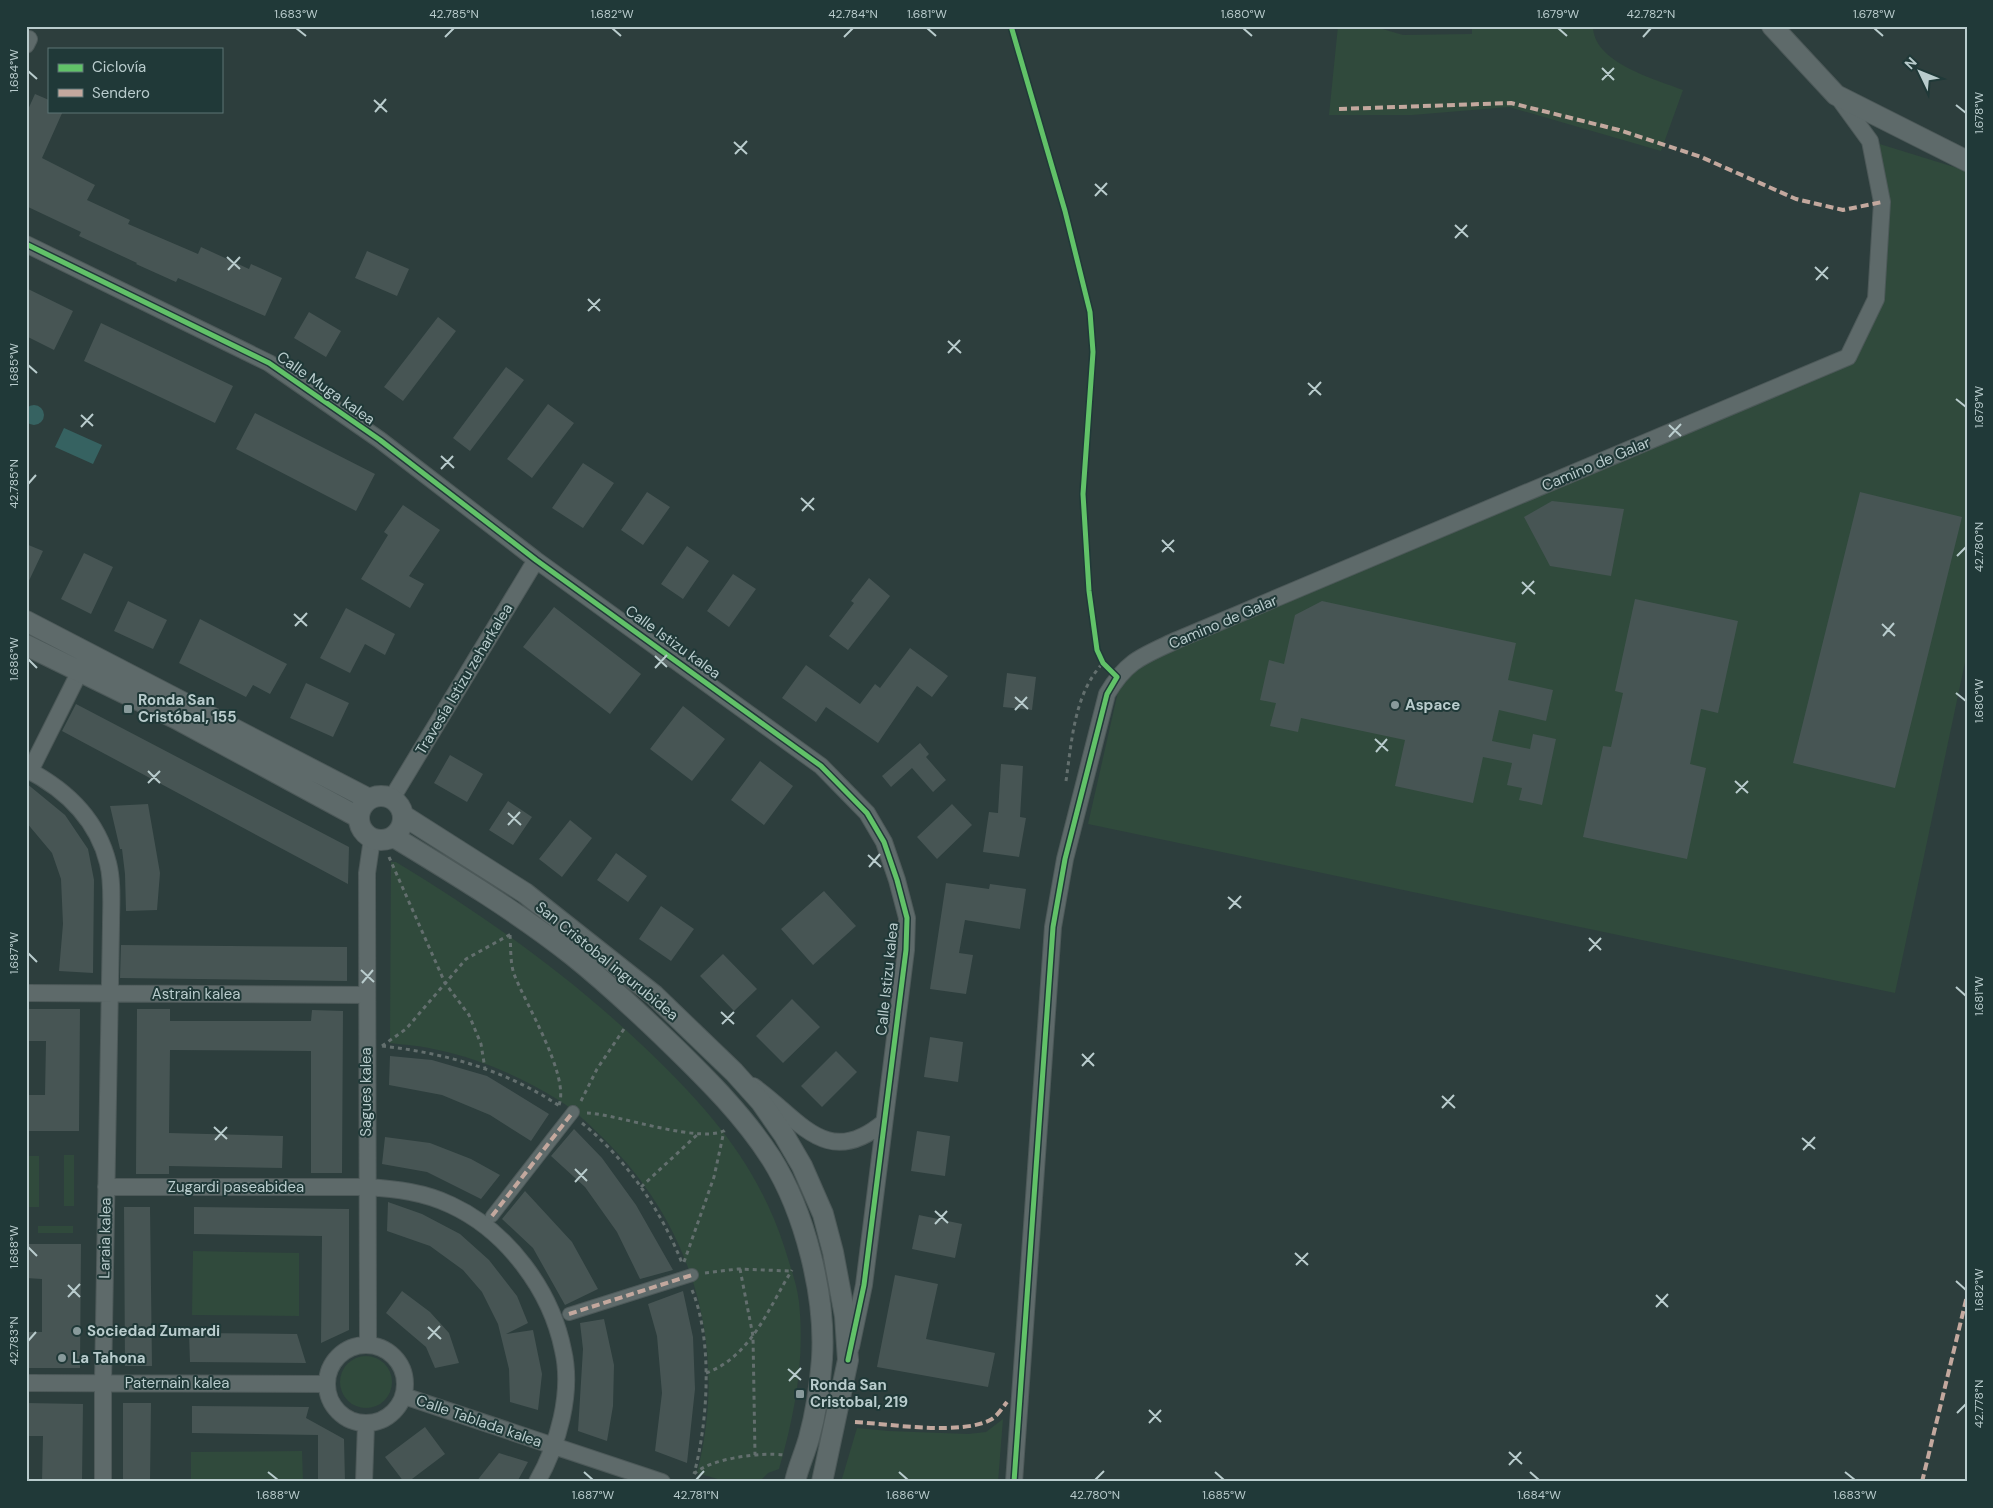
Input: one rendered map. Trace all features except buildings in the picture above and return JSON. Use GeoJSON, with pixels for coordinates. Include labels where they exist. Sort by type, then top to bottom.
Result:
{"type":"FeatureCollection","features":[{"type":"Feature","properties":{"kind":"street"},"geometry":{"type":"LineString","coordinates":[[1772,26],[1836,95],[1967,161]]}},
{"type":"Feature","properties":{"kind":"street","name":"Camino de Galar"},"geometry":{"type":"LineString","coordinates":[[1014,1482],[1053,927],[1065,859],[1107,694],[1117,677],[1136,660],[1177,640],[1848,358],[1876,299],[1882,202],[1870,141],[1836,95]]}},
{"type":"Feature","properties":{"kind":"street","name":"Calle Muga kalea"},"geometry":{"type":"LineString","coordinates":[[26,244],[268,363],[380,440],[536,560]]}},
{"type":"Feature","properties":{"kind":"street","name":"Travesía Istizu zeharkalea"},"geometry":{"type":"LineString","coordinates":[[392,798],[536,560]]}},
{"type":"Feature","properties":{"kind":"street","name":"Calle Istizu kalea"},"geometry":{"type":"LineString","coordinates":[[536,560],[821,766],[867,813],[884,842],[898,880],[907,918],[906,950],[864,1285],[848,1360]]}},
{"type":"Feature","properties":{"kind":"street"},"geometry":{"type":"LineString","coordinates":[[26,621],[369,799]]}},
{"type":"Feature","properties":{"kind":"street"},"geometry":{"type":"LineString","coordinates":[[26,645],[175,718],[358,817]]}},
{"type":"Feature","properties":{"kind":"street"},"geometry":{"type":"LineString","coordinates":[[28,770],[80,670]]}},
{"type":"Feature","properties":{"kind":"street","name":"Laraia kalea"},"geometry":{"type":"LineString","coordinates":[[28,770],[43,778],[74,803],[95,830],[102,844],[108,864],[110,880],[103,1482]]}},
{"type":"Feature","properties":{"kind":"street"},"geometry":{"type":"LineString","coordinates":[[384,796],[392,798],[400,806],[404,816],[402,828],[394,837],[380,841],[372,839],[364,834],[360,826],[358,817],[361,807],[369,799],[384,796]]}},
{"type":"Feature","properties":{"kind":"street","name":"San Cristobal ingurubidea"},"geometry":{"type":"LineString","coordinates":[[404,816],[524,893],[583,937],[654,995],[734,1072],[761,1102],[784,1135],[802,1166],[823,1214],[833,1252],[844,1316],[848,1360],[822,1482]]}},
{"type":"Feature","properties":{"kind":"street","name":"San Cristobal ingurubidea"},"geometry":{"type":"LineString","coordinates":[[394,837],[517,914],[573,956],[639,1013],[712,1083],[750,1129],[772,1160],[793,1201],[807,1242],[821,1318],[822,1358],[816,1409],[795,1482]]}},
{"type":"Feature","properties":{"kind":"street","name":"Sagues kalea"},"geometry":{"type":"LineString","coordinates":[[368,1345],[366,995],[368,859],[372,839]]}},
{"type":"Feature","properties":{"kind":"street","name":"Astrain kalea"},"geometry":{"type":"LineString","coordinates":[[26,993],[366,995]]}},
{"type":"Feature","properties":{"kind":"street"},"geometry":{"type":"LineString","coordinates":[[734,1072],[767,1095],[816,1137],[831,1143],[858,1138],[871,1132],[884,1122]]}},
{"type":"Feature","properties":{"kind":"street"},"geometry":{"type":"LineString","coordinates":[[492,1216],[572,1113]]}},
{"type":"Feature","properties":{"kind":"street","name":"Zugardi paseabidea"},"geometry":{"type":"LineString","coordinates":[[106,1187],[366,1187]]}},
{"type":"Feature","properties":{"kind":"street","name":"Calle Tablada kalea"},"geometry":{"type":"LineString","coordinates":[[366,1187],[404,1189],[451,1204],[480,1222],[510,1249],[530,1273],[546,1305],[564,1351],[565,1384],[561,1420],[553,1446],[537,1482]]}},
{"type":"Feature","properties":{"kind":"street"},"geometry":{"type":"LineString","coordinates":[[568,1314],[687,1272]]}},
{"type":"Feature","properties":{"kind":"street"},"geometry":{"type":"LineString","coordinates":[[368,1345],[392,1354],[404,1372],[404,1396],[389,1417],[366,1424],[350,1420],[337,1411],[330,1400],[327,1384],[330,1371],[338,1358],[350,1349],[368,1345]]}},
{"type":"Feature","properties":{"kind":"street","name":"Paternain kalea"},"geometry":{"type":"LineString","coordinates":[[26,1382],[327,1384]]}},
{"type":"Feature","properties":{"kind":"street","name":"Calle Tablada kalea"},"geometry":{"type":"LineString","coordinates":[[404,1396],[662,1482]]}},
{"type":"Feature","properties":{"kind":"street"},"geometry":{"type":"LineString","coordinates":[[364,1482],[366,1424]]}},
{"type":"Feature","properties":{"kind":"path"},"geometry":{"type":"LineString","coordinates":[[389,857],[445,983],[469,1015],[481,1044],[485,1069]]}},
{"type":"Feature","properties":{"kind":"path"},"geometry":{"type":"LineString","coordinates":[[559,1106],[561,1092],[551,1055],[514,974],[510,935],[466,959],[406,1029],[382,1046],[462,1059],[542,1094],[559,1106],[572,1113],[592,1131],[641,1187],[661,1218],[687,1272],[694,1295],[702,1330],[706,1373],[704,1416],[694,1474],[713,1464],[755,1455],[789,1456]]}},
{"type":"Feature","properties":{"kind":"path"},"geometry":{"type":"LineString","coordinates":[[572,1113],[596,1069],[629,1024]]}},
{"type":"Feature","properties":{"kind":"path"},"geometry":{"type":"LineString","coordinates":[[572,1113],[608,1115],[699,1134],[724,1131],[708,1198],[687,1272]]}},
{"type":"Feature","properties":{"kind":"path"},"geometry":{"type":"LineString","coordinates":[[641,1187],[699,1134]]}},
{"type":"Feature","properties":{"kind":"path"},"geometry":{"type":"LineString","coordinates":[[687,1272],[720,1270],[786,1272],[792,1270],[753,1336],[738,1353],[706,1373]]}},
{"type":"Feature","properties":{"kind":"path"},"geometry":{"type":"LineString","coordinates":[[740,1270],[753,1336],[755,1455]]}},
{"type":"Feature","properties":{"kind":"green space"},"geometry":{"type":"Polygon","coordinates":[[[1338,26],[1379,28],[1403,35],[1472,34],[1472,26],[1593,26],[1596,39],[1603,50],[1614,60],[1642,75],[1683,90],[1661,151],[1509,107],[1412,115],[1329,115],[1338,26]]]}},
{"type":"Feature","properties":{"kind":"green space"},"geometry":{"type":"Polygon","coordinates":[[[1870,141],[1967,171],[1967,653],[1895,993],[1088,824],[1123,670],[1848,358],[1876,299],[1882,202],[1870,141]]]}},
{"type":"Feature","properties":{"kind":"green space"},"geometry":{"type":"Polygon","coordinates":[[[391,862],[396,862],[429,882],[493,925],[555,970],[614,1019],[688,1091],[745,1163],[760,1189],[785,1249],[797,1289],[801,1324],[800,1366],[785,1448],[779,1469],[768,1473],[759,1482],[728,1482],[697,1473],[706,1428],[709,1383],[706,1339],[697,1296],[683,1254],[663,1215],[638,1178],[608,1143],[579,1115],[560,1101],[531,1085],[501,1070],[454,1054],[390,1043],[391,862]]]}},
{"type":"Feature","properties":{"kind":"green space"},"geometry":{"type":"Polygon","coordinates":[[[64,1155],[74,1155],[74,1206],[64,1206],[64,1155]]]}},
{"type":"Feature","properties":{"kind":"green space"},"geometry":{"type":"Polygon","coordinates":[[[29,1156],[39,1156],[39,1207],[29,1207],[29,1156]]]}},
{"type":"Feature","properties":{"kind":"green space"},"geometry":{"type":"Polygon","coordinates":[[[38,1226],[73,1226],[73,1233],[38,1233],[38,1226]]]}},
{"type":"Feature","properties":{"kind":"green space"},"geometry":{"type":"Polygon","coordinates":[[[193,1251],[299,1253],[299,1316],[192,1315],[193,1251]]]}},
{"type":"Feature","properties":{"kind":"green space"},"geometry":{"type":"Polygon","coordinates":[[[361,1356],[371,1356],[385,1363],[392,1377],[392,1387],[385,1401],[371,1408],[361,1408],[351,1404],[344,1397],[340,1387],[340,1377],[344,1367],[351,1360],[361,1356]]]}},
{"type":"Feature","properties":{"kind":"green space"},"geometry":{"type":"Polygon","coordinates":[[[1003,1419],[998,1482],[841,1482],[857,1428],[968,1434],[986,1432],[1003,1419]]]}},
{"type":"Feature","properties":{"kind":"green space"},"geometry":{"type":"Polygon","coordinates":[[[302,1451],[303,1482],[191,1482],[191,1452],[302,1451]]]}},
{"type":"Feature","properties":{"kind":"water"},"geometry":{"type":"Polygon","coordinates":[[[34,405],[41,408],[44,415],[41,422],[34,425],[27,422],[24,415],[27,408],[34,405]]]}},
{"type":"Feature","properties":{"kind":"water"},"geometry":{"type":"Polygon","coordinates":[[[64,428],[102,445],[93,464],[55,447],[64,428]]]}},
{"type":"Feature","properties":{"kind":"marked path"},"geometry":{"type":"LineString","coordinates":[[1339,109],[1511,103],[1619,130],[1701,157],[1796,199],[1843,210],[1882,202]]}},
{"type":"Feature","properties":{"kind":"marked path"},"geometry":{"type":"LineString","coordinates":[[492,1216],[573,1112]]}},
{"type":"Feature","properties":{"kind":"marked path"},"geometry":{"type":"LineString","coordinates":[[569,1314],[692,1275]]}},
{"type":"Feature","properties":{"kind":"marked path"},"geometry":{"type":"LineString","coordinates":[[1922,1482],[1967,1296]]}},
{"type":"Feature","properties":{"kind":"marked path"},"geometry":{"type":"LineString","coordinates":[[855,1422],[926,1428],[963,1427],[992,1419],[1007,1402]]}},
{"type":"Feature","properties":{"kind":"cycle path"},"geometry":{"type":"LineString","coordinates":[[1011,26],[1065,211],[1090,312],[1093,352],[1083,494],[1089,591],[1097,650],[1103,663],[1117,677],[1107,694],[1065,859],[1053,927],[1014,1482]]}},
{"type":"Feature","properties":{"kind":"cycle path"},"geometry":{"type":"LineString","coordinates":[[26,244],[269,363],[380,440],[536,560],[821,766],[867,813],[884,842],[897,880],[907,918],[906,950],[864,1285],[848,1360]]}},
{"type":"Feature","properties":{"kind":"place","name":"Aspace"},"geometry":{"type":"Point","coordinates":[1395,705]}},
{"type":"Feature","properties":{"kind":"place","name":"Ronda San Cristóbal, 155"},"geometry":{"type":"Point","coordinates":[128,709]}},
{"type":"Feature","properties":{"kind":"place","name":"Sociedad Zumardi"},"geometry":{"type":"Point","coordinates":[77,1331]}},
{"type":"Feature","properties":{"kind":"place","name":"La Tahona"},"geometry":{"type":"Point","coordinates":[62,1358]}},
{"type":"Feature","properties":{"kind":"place","name":"Ronda San Cristobal, 219"},"geometry":{"type":"Point","coordinates":[800,1394]}}]}
